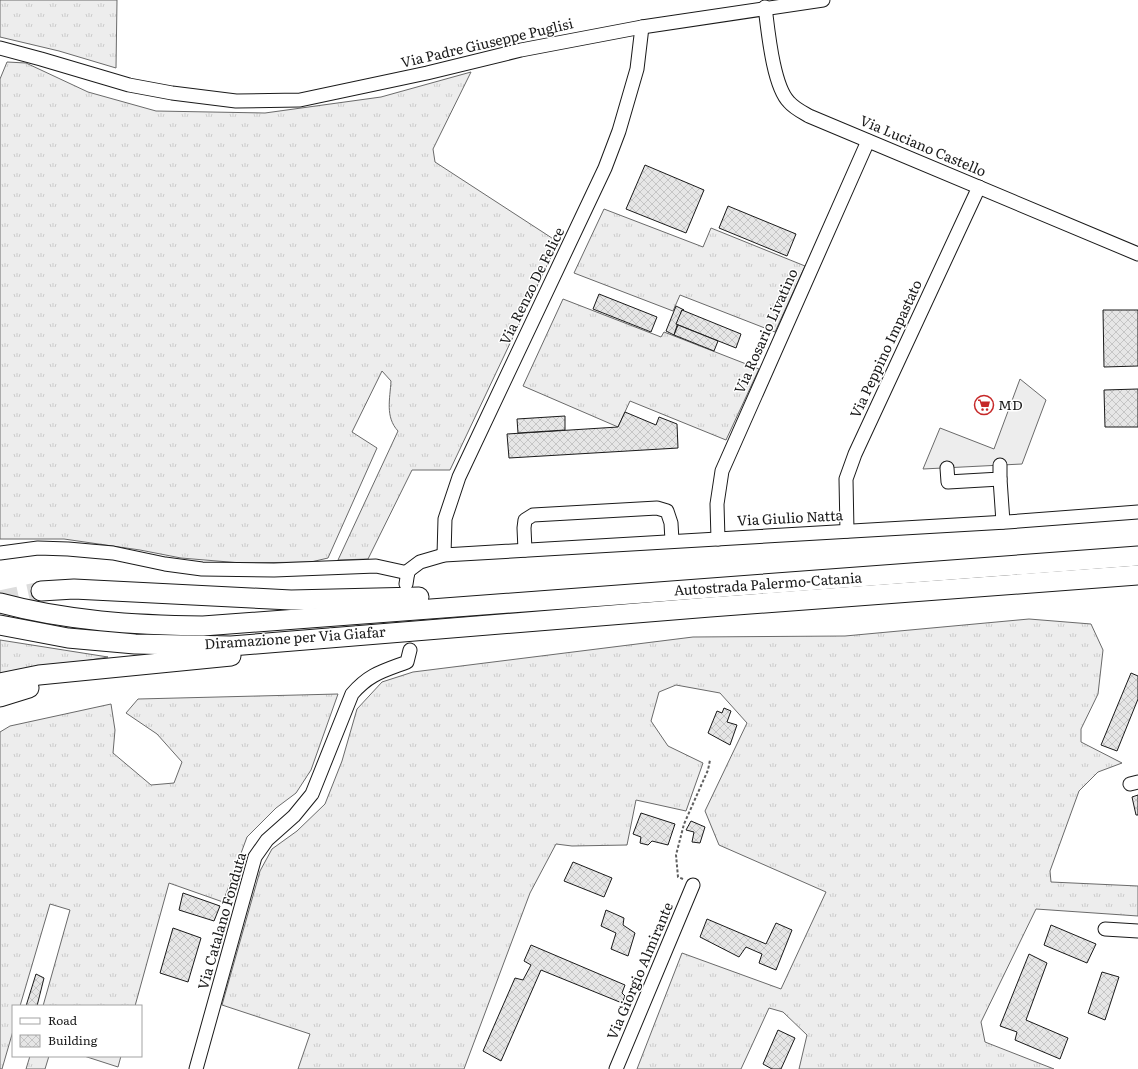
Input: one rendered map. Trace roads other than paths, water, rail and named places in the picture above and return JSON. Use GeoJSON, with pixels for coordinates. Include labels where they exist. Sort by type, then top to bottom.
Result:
{"type":"FeatureCollection","features":[{"type":"Feature","properties":{"kind":"highway","name":"Autostrada Palermo-Catania"},"geometry":{"type":"LineString","coordinates":[[398,611],[1138,556]]}},
{"type":"Feature","properties":{"kind":"highway","name":"Autostrada Palermo-Catania"},"geometry":{"type":"LineString","coordinates":[[399,631],[1138,575]]}},
{"type":"Feature","properties":{"kind":"highway"},"geometry":{"type":"LineString","coordinates":[[41,591],[74,589],[291,600],[441,597],[497,593],[586,597]]}},
{"type":"Feature","properties":{"kind":"highway","name":"Diramazione per Via Giafar"},"geometry":{"type":"LineString","coordinates":[[0,603],[29,611],[87,620],[150,625],[203,626],[398,611]]}},
{"type":"Feature","properties":{"kind":"highway"},"geometry":{"type":"LineString","coordinates":[[0,682],[39,675],[710,607]]}},
{"type":"Feature","properties":{"kind":"highway","name":"Diramazione per Via Giafar"},"geometry":{"type":"LineString","coordinates":[[0,625],[68,638],[142,644],[231,646],[399,631]]}},
{"type":"Feature","properties":{"kind":"highway"},"geometry":{"type":"LineString","coordinates":[[0,697],[12,692],[132,666]]}},
{"type":"Feature","properties":{"kind":"street","name":"Via Padre Giuseppe Puglisi"},"geometry":{"type":"LineString","coordinates":[[0,48],[41,58],[130,85],[158,90],[236,101],[300,100],[427,73],[521,50],[642,27],[765,7],[823,0]]}},
{"type":"Feature","properties":{"kind":"street","name":"Via Luciano Castello"},"geometry":{"type":"LineString","coordinates":[[765,7],[768,35],[778,82],[788,102],[809,116],[1138,254]]}},
{"type":"Feature","properties":{"kind":"street","name":"Via Renzo De Felice"},"geometry":{"type":"LineString","coordinates":[[444,555],[446,519],[459,477],[585,213],[619,130],[637,69],[642,27]]}},
{"type":"Feature","properties":{"kind":"street","name":"Via Rosario Livatino"},"geometry":{"type":"LineString","coordinates":[[718,539],[717,504],[722,471],[868,141]]}},
{"type":"Feature","properties":{"kind":"street","name":"Via Peppino Impastato"},"geometry":{"type":"LineString","coordinates":[[848,531],[846,479],[855,454],[979,187]]}},
{"type":"Feature","properties":{"kind":"street"},"geometry":{"type":"LineString","coordinates":[[1000,465],[1003,522]]}},
{"type":"Feature","properties":{"kind":"street"},"geometry":{"type":"LineString","coordinates":[[947,468],[948,482],[1000,479]]}},
{"type":"Feature","properties":{"kind":"street"},"geometry":{"type":"LineString","coordinates":[[525,550],[524,528],[526,520],[533,515],[541,514],[657,508],[667,511],[671,523],[672,541]]}},
{"type":"Feature","properties":{"kind":"street","name":"Via Giulio Natta"},"geometry":{"type":"LineString","coordinates":[[0,553],[38,548],[68,549],[113,553],[165,564],[202,569],[274,570],[376,566],[407,578],[420,562],[444,555],[1003,522],[1138,512]]}},
{"type":"Feature","properties":{"kind":"street","name":"Via Catalano Fonduta"},"geometry":{"type":"LineString","coordinates":[[196,1069],[255,857],[268,840],[294,816],[312,794],[352,694],[363,681],[377,673],[407,662],[410,650]]}},
{"type":"Feature","properties":{"kind":"street","name":"Via Giorgio Almirante"},"geometry":{"type":"LineString","coordinates":[[616,1069],[693,885]]}},
{"type":"Feature","properties":{"kind":"street"},"geometry":{"type":"LineString","coordinates":[[1105,930],[1138,931]]}},
{"type":"Feature","properties":{"kind":"tunnel"},"geometry":{"type":"LineString","coordinates":[[0,600],[41,591]]}},
{"type":"Feature","properties":{"kind":"place","name":"MD"},"geometry":{"type":"Point","coordinates":[984,405]}}]}
